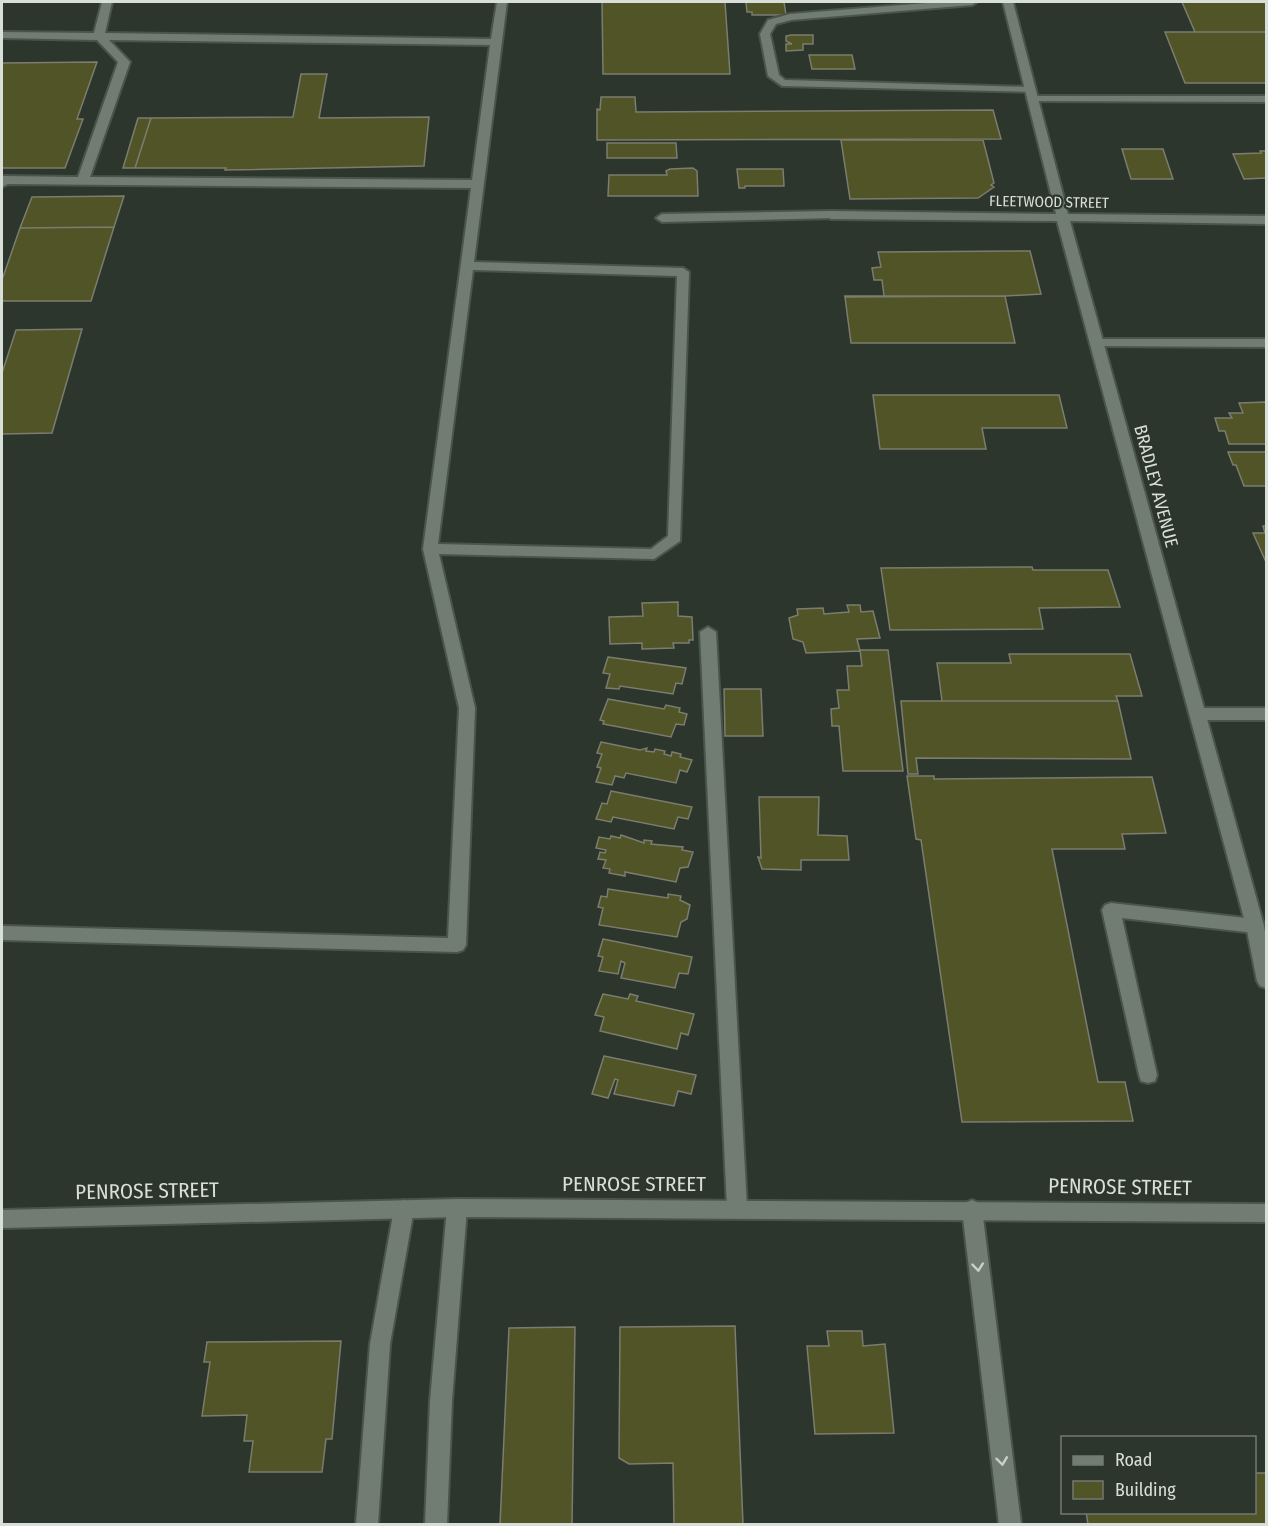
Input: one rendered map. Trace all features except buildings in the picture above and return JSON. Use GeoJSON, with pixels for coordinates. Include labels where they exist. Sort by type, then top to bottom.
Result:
{"type":"FeatureCollection","features":[{"type":"Feature","properties":{"kind":"street"},"geometry":{"type":"LineString","coordinates":[[99,35],[107,2]]}},
{"type":"Feature","properties":{"kind":"street"},"geometry":{"type":"LineString","coordinates":[[2,933],[457,945],[467,708],[430,549],[502,2]]}},
{"type":"Feature","properties":{"kind":"street"},"geometry":{"type":"LineString","coordinates":[[972,2],[790,17],[772,22],[765,34],[774,76],[782,83],[801,84],[1032,94],[1266,99]]}},
{"type":"Feature","properties":{"kind":"street","name":"BRADLEY AVENUE"},"geometry":{"type":"LineString","coordinates":[[1008,2],[1063,219],[1255,926],[1266,981]]}},
{"type":"Feature","properties":{"kind":"street"},"geometry":{"type":"LineString","coordinates":[[2,35],[496,42]]}},
{"type":"Feature","properties":{"kind":"street"},"geometry":{"type":"LineString","coordinates":[[83,180],[124,62],[99,35]]}},
{"type":"Feature","properties":{"kind":"street"},"geometry":{"type":"LineString","coordinates":[[2,184],[3,180],[83,180],[477,184]]}},
{"type":"Feature","properties":{"kind":"street","name":"FLEETWOOD STREET"},"geometry":{"type":"LineString","coordinates":[[662,218],[831,215],[1266,220]]}},
{"type":"Feature","properties":{"kind":"street"},"geometry":{"type":"LineString","coordinates":[[430,549],[654,554],[675,538],[682,272],[467,266]]}},
{"type":"Feature","properties":{"kind":"street"},"geometry":{"type":"LineString","coordinates":[[1097,343],[1266,343]]}},
{"type":"Feature","properties":{"kind":"street"},"geometry":{"type":"LineString","coordinates":[[708,632],[737,1208]]}},
{"type":"Feature","properties":{"kind":"street"},"geometry":{"type":"LineString","coordinates":[[1198,714],[1266,714]]}},
{"type":"Feature","properties":{"kind":"street"},"geometry":{"type":"LineString","coordinates":[[1149,1075],[1111,910],[1164,914],[1255,926]]}},
{"type":"Feature","properties":{"kind":"street"},"geometry":{"type":"LineString","coordinates":[[436,1524],[441,1401],[457,1208]]}},
{"type":"Feature","properties":{"kind":"street","name":"PENROSE STREET"},"geometry":{"type":"LineString","coordinates":[[2,1219],[457,1208],[972,1209],[1266,1213]]}},
{"type":"Feature","properties":{"kind":"street"},"geometry":{"type":"LineString","coordinates":[[366,1524],[380,1344],[404,1209]]}},
{"type":"Feature","properties":{"kind":"street"},"geometry":{"type":"LineString","coordinates":[[972,1209],[1010,1524]]}}]}
